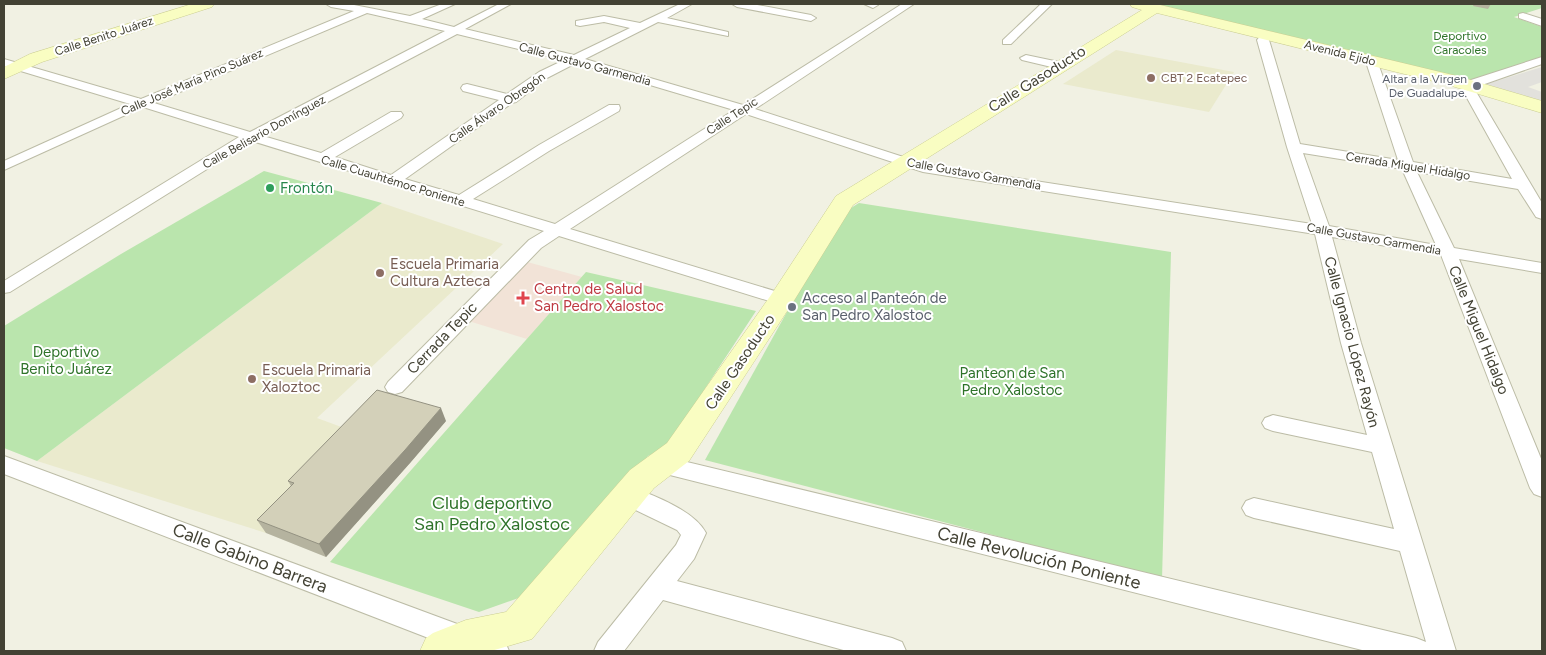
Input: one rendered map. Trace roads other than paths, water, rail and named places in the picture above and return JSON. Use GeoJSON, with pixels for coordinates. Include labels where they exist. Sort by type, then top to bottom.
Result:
{"type":"FeatureCollection","features":[{"type":"Feature","properties":{"kind":"main road","name":"Calle Benito Juárez"},"geometry":{"type":"LineString","coordinates":[[8,66],[207,4]]}},
{"type":"Feature","properties":{"kind":"main road","name":"Avenida Ejido"},"geometry":{"type":"LineString","coordinates":[[1146,6],[1469,85],[1542,107]]}},
{"type":"Feature","properties":{"kind":"main road","name":"Calle Gasoducto"},"geometry":{"type":"LineString","coordinates":[[440,651],[465,639],[493,635],[518,626],[642,479],[678,452],[782,299],[844,202],[903,162],[1060,65],[1146,6]]}},
{"type":"Feature","properties":{"kind":"street","name":"Calle Gustavo Garmendia"},"geometry":{"type":"LineString","coordinates":[[331,4],[410,20],[574,60],[743,109],[923,168],[1322,230],[1542,268]]}},
{"type":"Feature","properties":{"kind":"street","name":"Calle José María Pino Suárez"},"geometry":{"type":"LineString","coordinates":[[4,166],[142,103],[384,4]]}},
{"type":"Feature","properties":{"kind":"street"},"geometry":{"type":"LineString","coordinates":[[410,20],[450,4]]}},
{"type":"Feature","properties":{"kind":"street","name":"Calle Belisario Domínguez"},"geometry":{"type":"LineString","coordinates":[[4,288],[250,137],[506,4]]}},
{"type":"Feature","properties":{"kind":"street","name":"Calle Álvaro Obregón"},"geometry":{"type":"LineString","coordinates":[[393,180],[512,99],[543,75],[687,4]]}},
{"type":"Feature","properties":{"kind":"street"},"geometry":{"type":"LineString","coordinates":[[737,4],[811,18]]}},
{"type":"Feature","properties":{"kind":"street","name":"Calle Tepic"},"geometry":{"type":"LineString","coordinates":[[556,229],[910,4]]}},
{"type":"Feature","properties":{"kind":"street"},"geometry":{"type":"LineString","coordinates":[[1007,42],[1047,4]]}},
{"type":"Feature","properties":{"kind":"street"},"geometry":{"type":"LineString","coordinates":[[1523,16],[1542,10]]}},
{"type":"Feature","properties":{"kind":"street"},"geometry":{"type":"LineString","coordinates":[[1523,16],[1542,23]]}},
{"type":"Feature","properties":{"kind":"street"},"geometry":{"type":"LineString","coordinates":[[580,23],[604,19],[642,27]]}},
{"type":"Feature","properties":{"kind":"street"},"geometry":{"type":"LineString","coordinates":[[657,19],[724,34]]}},
{"type":"Feature","properties":{"kind":"street","name":"Calle Ignacio López Rayón"},"geometry":{"type":"LineString","coordinates":[[1267,35],[1263,40],[1294,147],[1322,230],[1351,343],[1442,651]]}},
{"type":"Feature","properties":{"kind":"street"},"geometry":{"type":"LineString","coordinates":[[1026,58],[1060,65]]}},
{"type":"Feature","properties":{"kind":"street"},"geometry":{"type":"LineString","coordinates":[[1542,60],[1469,85],[1468,92],[1542,214]]}},
{"type":"Feature","properties":{"kind":"street","name":"Calle Miguel Hidalgo"},"geometry":{"type":"LineString","coordinates":[[1376,62],[1373,65],[1407,165],[1448,253],[1542,488]]}},
{"type":"Feature","properties":{"kind":"street","name":"Calle Cuauhtémoc Poniente"},"geometry":{"type":"LineString","coordinates":[[8,66],[142,103],[782,299]]}},
{"type":"Feature","properties":{"kind":"street"},"geometry":{"type":"LineString","coordinates":[[466,88],[512,99]]}},
{"type":"Feature","properties":{"kind":"street"},"geometry":{"type":"LineString","coordinates":[[460,201],[544,148],[614,108]]}},
{"type":"Feature","properties":{"kind":"street"},"geometry":{"type":"LineString","coordinates":[[322,159],[396,115]]}},
{"type":"Feature","properties":{"kind":"street","name":"Cerrada Miguel Hidalgo"},"geometry":{"type":"LineString","coordinates":[[1294,147],[1523,185]]}},
{"type":"Feature","properties":{"kind":"street","name":"Cerrada Tepic"},"geometry":{"type":"LineString","coordinates":[[395,387],[525,252],[556,229]]}},
{"type":"Feature","properties":{"kind":"street"},"geometry":{"type":"LineString","coordinates":[[1274,422],[1381,446]]}},
{"type":"Feature","properties":{"kind":"street","name":"Calle Revolución Poniente"},"geometry":{"type":"LineString","coordinates":[[662,465],[1416,651]]}},
{"type":"Feature","properties":{"kind":"street","name":"Calle Gabino Barrera"},"geometry":{"type":"LineString","coordinates":[[5,467],[495,651]]}},
{"type":"Feature","properties":{"kind":"street"},"geometry":{"type":"LineString","coordinates":[[608,651],[685,552],[694,534],[685,523],[629,496]]}},
{"type":"Feature","properties":{"kind":"street"},"geometry":{"type":"LineString","coordinates":[[1254,508],[1410,543]]}},
{"type":"Feature","properties":{"kind":"street"},"geometry":{"type":"LineString","coordinates":[[658,587],[892,651]]}},
{"type":"Feature","properties":{"kind":"street","name":"Calle Gasoducto"},"geometry":{"type":"LineString","coordinates":[[495,651],[518,626]]}},
{"type":"Feature","properties":{"kind":"place","name":"CBT 2 Ecatepec"},"geometry":{"type":"Point","coordinates":[1151,78]}},
{"type":"Feature","properties":{"kind":"place","name":"Altar a la Virgen De Guadalupe."},"geometry":{"type":"Point","coordinates":[1477,86]}},
{"type":"Feature","properties":{"kind":"place","name":"Frontón"},"geometry":{"type":"Point","coordinates":[270,188]}},
{"type":"Feature","properties":{"kind":"place","name":"Escuela Primaria Cultura Azteca"},"geometry":{"type":"Point","coordinates":[380,273]}},
{"type":"Feature","properties":{"kind":"place","name":"Centro de Salud San Pedro Xalostoc"},"geometry":{"type":"Point","coordinates":[523,298]}},
{"type":"Feature","properties":{"kind":"place","name":"Acceso al Panteón de San Pedro Xalostoc"},"geometry":{"type":"Point","coordinates":[792,307]}},
{"type":"Feature","properties":{"kind":"place","name":"Escuela Primaria Xaloztoc"},"geometry":{"type":"Point","coordinates":[252,379]}},
{"type":"Feature","properties":{"kind":"park label","name":"Deportivo Caracoles"},"geometry":{"type":"Point","coordinates":[1460,43]}},
{"type":"Feature","properties":{"kind":"park label","name":"Deportivo Benito Juárez"},"geometry":{"type":"Point","coordinates":[66,360]}},
{"type":"Feature","properties":{"kind":"park label","name":"Panteon de San Pedro Xalostoc"},"geometry":{"type":"Point","coordinates":[1012,382]}},
{"type":"Feature","properties":{"kind":"park label","name":"Club deportivo San Pedro Xalostoc"},"geometry":{"type":"Point","coordinates":[492,513]}}]}
